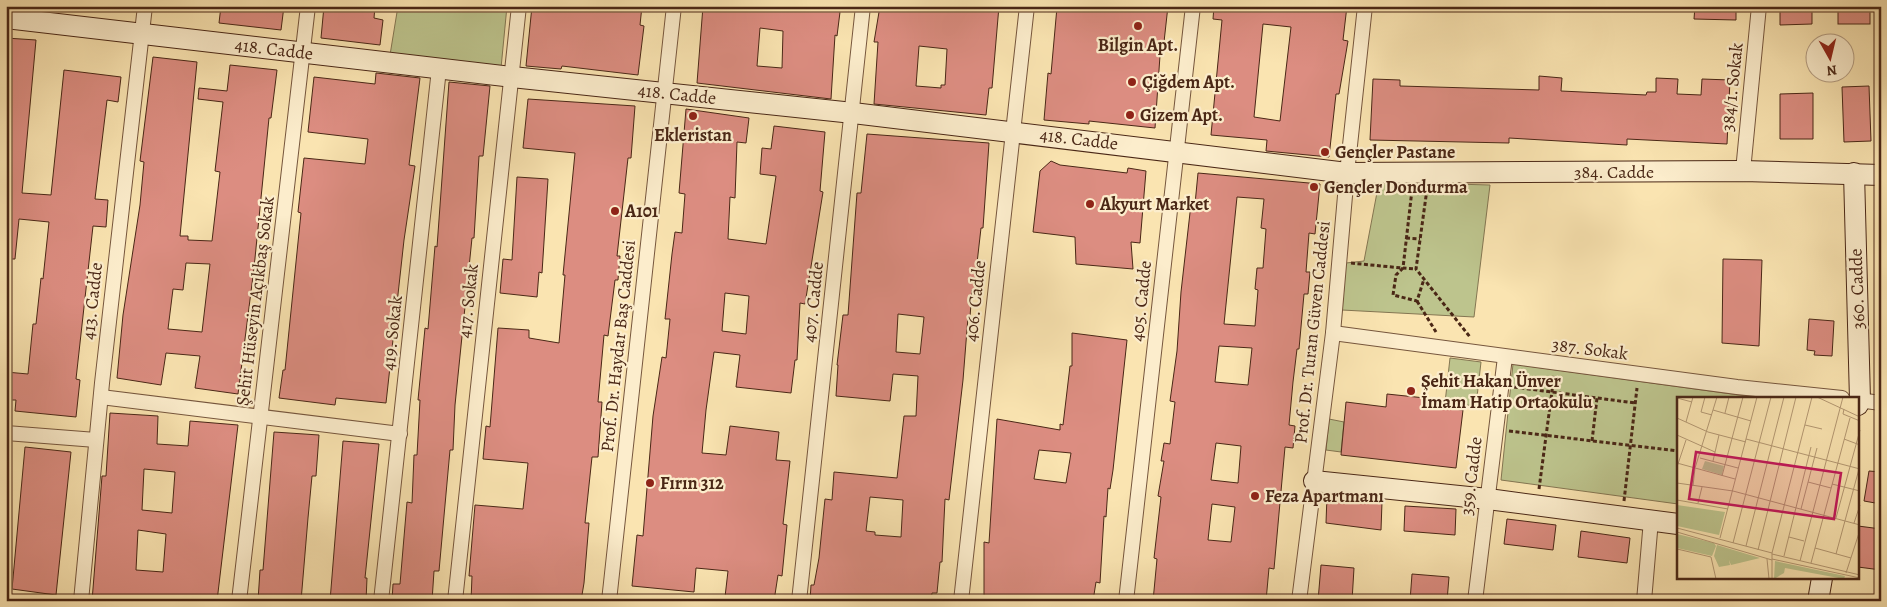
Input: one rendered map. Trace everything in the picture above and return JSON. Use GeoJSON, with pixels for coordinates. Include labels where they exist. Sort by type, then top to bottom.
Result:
{"type":"FeatureCollection","features":[{"type":"Feature","properties":{"kind":"street","name":"413. Cadde"},"geometry":{"type":"LineString","coordinates":[[80,601],[144,6]]}},
{"type":"Feature","properties":{"kind":"street","name":"Şehit Hüseyin Açıkbaş Sokak"},"geometry":{"type":"LineString","coordinates":[[239,601],[308,6]]}},
{"type":"Feature","properties":{"kind":"street","name":"417. Sokak"},"geometry":{"type":"LineString","coordinates":[[455,601],[519,6]]}},
{"type":"Feature","properties":{"kind":"street","name":"Prof. Dr. Haydar Baş Caddesi"},"geometry":{"type":"LineString","coordinates":[[610,601],[674,6]]}},
{"type":"Feature","properties":{"kind":"street","name":"407. Cadde"},"geometry":{"type":"LineString","coordinates":[[799,601],[863,6]]}},
{"type":"Feature","properties":{"kind":"street","name":"406. Cadde"},"geometry":{"type":"LineString","coordinates":[[961,601],[1027,6]]}},
{"type":"Feature","properties":{"kind":"street","name":"405. Cadde"},"geometry":{"type":"LineString","coordinates":[[1126,601],[1193,6]]}},
{"type":"Feature","properties":{"kind":"street","name":"Prof. Dr. Turan Güven Caddesi"},"geometry":{"type":"LineString","coordinates":[[1299,601],[1333,333],[1347,173],[1366,6]]}},
{"type":"Feature","properties":{"kind":"street","name":"384/1. Sokak"},"geometry":{"type":"LineString","coordinates":[[1743,171],[1759,6]]}},
{"type":"Feature","properties":{"kind":"street","name":"418. Cadde"},"geometry":{"type":"LineString","coordinates":[[6,18],[439,69],[853,112],[1347,173]]}},
{"type":"Feature","properties":{"kind":"street","name":"419. Sokak"},"geometry":{"type":"LineString","coordinates":[[381,601],[439,69]]}},
{"type":"Feature","properties":{"kind":"street","name":"384. Cadde"},"geometry":{"type":"LineString","coordinates":[[1347,173],[1743,171],[1881,175]]}},
{"type":"Feature","properties":{"kind":"street","name":"360. Cadde"},"geometry":{"type":"LineString","coordinates":[[1854,174],[1855,397]]}},
{"type":"Feature","properties":{"kind":"street","name":"387. Sokak"},"geometry":{"type":"LineString","coordinates":[[1333,333],[1505,357],[1823,397]]}},
{"type":"Feature","properties":{"kind":"street","name":"359. Cadde"},"geometry":{"type":"LineString","coordinates":[[1474,601],[1505,357]]}},
{"type":"Feature","properties":{"kind":"street"},"geometry":{"type":"LineString","coordinates":[[101,397],[400,434]]}},
{"type":"Feature","properties":{"kind":"street","name":"387. Sokak"},"geometry":{"type":"LineString","coordinates":[[1860,401],[1881,403]]}},
{"type":"Feature","properties":{"kind":"street"},"geometry":{"type":"LineString","coordinates":[[6,434],[96,440]]}},
{"type":"Feature","properties":{"kind":"street"},"geometry":{"type":"LineString","coordinates":[[1314,481],[1488,499],[1677,524]]}},
{"type":"Feature","properties":{"kind":"street"},"geometry":{"type":"LineString","coordinates":[[1644,601],[1651,520]]}},
{"type":"Feature","properties":{"kind":"street"},"geometry":{"type":"LineString","coordinates":[[1818,601],[1822,580]]}},
{"type":"Feature","properties":{"kind":"path"},"geometry":{"type":"LineString","coordinates":[[1412,188],[1403,268],[1396,275],[1393,295],[1417,301],[1446,348]]}},
{"type":"Feature","properties":{"kind":"path"},"geometry":{"type":"LineString","coordinates":[[1427,189],[1416,269],[1483,353]]}},
{"type":"Feature","properties":{"kind":"path"},"geometry":{"type":"LineString","coordinates":[[1406,238],[1420,239]]}},
{"type":"Feature","properties":{"kind":"path"},"geometry":{"type":"LineString","coordinates":[[1351,263],[1416,269]]}},
{"type":"Feature","properties":{"kind":"path"},"geometry":{"type":"LineString","coordinates":[[1417,301],[1424,279]]}},
{"type":"Feature","properties":{"kind":"path"},"geometry":{"type":"LineString","coordinates":[[1538,505],[1556,363]]}},
{"type":"Feature","properties":{"kind":"path"},"geometry":{"type":"LineString","coordinates":[[1622,516],[1639,374]]}},
{"type":"Feature","properties":{"kind":"path"},"geometry":{"type":"LineString","coordinates":[[1502,385],[1635,403]]}},
{"type":"Feature","properties":{"kind":"path"},"geometry":{"type":"LineString","coordinates":[[1592,441],[1597,398]]}},
{"type":"Feature","properties":{"kind":"path"},"geometry":{"type":"LineString","coordinates":[[1496,430],[1677,451]]}},
{"type":"Feature","properties":{"kind":"green space"},"geometry":{"type":"Polygon","coordinates":[[[398,6],[507,6],[501,68],[390,55],[398,6]]]}},
{"type":"Feature","properties":{"kind":"green space"},"geometry":{"type":"Polygon","coordinates":[[[1379,182],[1490,185],[1474,317],[1342,310],[1346,263],[1364,261],[1379,182]]]}},
{"type":"Feature","properties":{"kind":"green space"},"geometry":{"type":"Polygon","coordinates":[[[1450,358],[1481,362],[1476,406],[1445,403],[1450,358]]]}},
{"type":"Feature","properties":{"kind":"green space"},"geometry":{"type":"Polygon","coordinates":[[[1513,364],[1754,397],[1677,397],[1677,504],[1501,480],[1513,364]]]}},
{"type":"Feature","properties":{"kind":"green space"},"geometry":{"type":"Polygon","coordinates":[[[1329,419],[1344,422],[1341,452],[1326,450],[1329,419]]]}},
{"type":"Feature","properties":{"kind":"building"},"geometry":{"type":"Polygon","coordinates":[[[221,6],[284,6],[281,30],[219,23],[221,6]]]}},
{"type":"Feature","properties":{"kind":"building"},"geometry":{"type":"Polygon","coordinates":[[[324,6],[375,6],[374,18],[383,20],[380,45],[321,38],[324,6]]]}},
{"type":"Feature","properties":{"kind":"building"},"geometry":{"type":"Polygon","coordinates":[[[532,6],[642,6],[640,25],[644,26],[638,75],[562,66],[561,69],[526,66],[532,6]]]}},
{"type":"Feature","properties":{"kind":"building"},"geometry":{"type":"Polygon","coordinates":[[[703,6],[836,6],[836,11],[840,12],[837,36],[835,35],[831,99],[697,83],[703,6]],[[760,28],[757,66],[782,68],[783,31],[760,28]]]}},
{"type":"Feature","properties":{"kind":"building"},"geometry":{"type":"Polygon","coordinates":[[[880,6],[999,6],[992,88],[989,88],[986,115],[874,104],[878,42],[874,42],[880,6]],[[919,46],[916,86],[941,88],[941,85],[945,85],[947,49],[919,46]]]}},
{"type":"Feature","properties":{"kind":"building"},"geometry":{"type":"Polygon","coordinates":[[[1083,6],[1168,6],[1164,42],[1161,41],[1155,128],[1089,121],[1089,124],[1044,120],[1048,73],[1051,74],[1057,7],[1083,10],[1083,6]]]}},
{"type":"Feature","properties":{"kind":"building"},"geometry":{"type":"Polygon","coordinates":[[[1214,6],[1347,6],[1343,40],[1348,41],[1339,94],[1336,94],[1329,157],[1266,151],[1267,140],[1211,135],[1222,20],[1213,19],[1214,6]],[[1263,24],[1254,117],[1280,121],[1291,27],[1263,24]]]}},
{"type":"Feature","properties":{"kind":"building"},"geometry":{"type":"Polygon","coordinates":[[[1695,6],[1736,6],[1736,20],[1694,19],[1695,6]]]}},
{"type":"Feature","properties":{"kind":"building"},"geometry":{"type":"Polygon","coordinates":[[[1780,6],[1812,6],[1812,24],[1780,25],[1780,6]]]}},
{"type":"Feature","properties":{"kind":"building"},"geometry":{"type":"Polygon","coordinates":[[[1838,6],[1870,6],[1870,24],[1838,24],[1838,6]]]}},
{"type":"Feature","properties":{"kind":"building"},"geometry":{"type":"Polygon","coordinates":[[[6,38],[36,40],[22,193],[51,195],[64,70],[121,77],[118,102],[107,100],[95,199],[108,200],[106,227],[93,226],[76,379],[80,380],[76,417],[15,411],[16,400],[6,400],[6,372],[28,374],[33,324],[36,324],[49,222],[19,219],[15,259],[6,259],[6,38]]]}},
{"type":"Feature","properties":{"kind":"building"},"geometry":{"type":"Polygon","coordinates":[[[153,57],[197,62],[180,236],[188,236],[188,240],[212,241],[220,172],[215,171],[223,102],[198,99],[199,88],[227,91],[230,65],[277,70],[271,118],[269,118],[254,268],[238,394],[195,388],[200,356],[166,353],[161,385],[117,378],[123,315],[140,205],[144,162],[140,161],[153,57]],[[186,263],[183,290],[173,289],[168,329],[202,332],[210,264],[186,263]]]}},
{"type":"Feature","properties":{"kind":"building"},"geometry":{"type":"Polygon","coordinates":[[[376,73],[420,78],[409,165],[415,166],[404,240],[386,403],[336,398],[335,405],[279,398],[283,370],[285,370],[301,213],[298,212],[304,158],[365,164],[368,139],[308,132],[314,77],[375,84],[376,73]]]}},
{"type":"Feature","properties":{"kind":"building"},"geometry":{"type":"Polygon","coordinates":[[[1539,76],[1562,78],[1561,91],[1646,95],[1647,92],[1656,92],[1656,78],[1678,79],[1677,94],[1701,95],[1702,79],[1730,80],[1727,144],[1627,139],[1627,145],[1509,138],[1509,143],[1370,140],[1373,79],[1400,80],[1400,86],[1539,90],[1539,76]]]}},
{"type":"Feature","properties":{"kind":"building"},"geometry":{"type":"Polygon","coordinates":[[[449,82],[490,86],[483,156],[479,156],[474,238],[472,238],[455,405],[453,450],[450,450],[439,571],[434,571],[432,601],[392,601],[393,584],[400,584],[407,502],[412,503],[414,455],[417,455],[420,400],[418,400],[425,328],[428,329],[435,246],[437,247],[449,82]]]}},
{"type":"Feature","properties":{"kind":"building"},"geometry":{"type":"Polygon","coordinates":[[[1869,86],[1871,141],[1844,142],[1842,87],[1869,86]]]}},
{"type":"Feature","properties":{"kind":"building"},"geometry":{"type":"Polygon","coordinates":[[[1813,93],[1813,139],[1780,139],[1780,94],[1813,93]]]}},
{"type":"Feature","properties":{"kind":"building"},"geometry":{"type":"Polygon","coordinates":[[[528,99],[635,106],[631,158],[628,158],[617,256],[620,256],[618,280],[615,280],[608,336],[604,335],[598,402],[602,402],[598,457],[592,457],[585,523],[589,523],[584,583],[581,601],[471,601],[472,576],[469,576],[475,505],[523,509],[528,463],[483,459],[486,426],[490,427],[498,328],[529,330],[529,338],[559,343],[565,275],[563,275],[575,153],[523,148],[528,99]]]}},
{"type":"Feature","properties":{"kind":"building"},"geometry":{"type":"Polygon","coordinates":[[[686,109],[749,118],[746,143],[737,142],[735,198],[730,197],[728,239],[766,244],[776,176],[760,174],[762,148],[771,149],[774,126],[825,132],[820,191],[823,192],[805,304],[800,303],[797,360],[795,360],[791,393],[736,387],[740,355],[714,352],[706,410],[702,453],[726,455],[730,426],[779,432],[776,460],[790,461],[783,524],[787,525],[782,576],[778,575],[774,601],[725,597],[728,571],[696,568],[694,592],[632,586],[637,535],[643,536],[653,416],[662,357],[666,358],[670,319],[665,319],[675,232],[682,233],[685,194],[679,193],[686,109]],[[725,293],[722,331],[746,334],[749,296],[725,293]]]}},
{"type":"Feature","properties":{"kind":"building"},"geometry":{"type":"Polygon","coordinates":[[[867,134],[989,143],[983,228],[981,228],[976,272],[980,272],[978,291],[972,290],[949,500],[945,499],[942,562],[940,562],[937,593],[932,593],[931,601],[810,601],[811,585],[814,585],[819,558],[825,499],[832,500],[834,472],[897,478],[904,416],[916,416],[918,376],[893,374],[890,401],[836,396],[837,365],[843,315],[848,315],[857,193],[861,193],[867,134]],[[898,314],[896,352],[920,354],[924,317],[898,314]],[[870,497],[866,531],[875,532],[875,535],[901,537],[903,500],[870,497]]]}},
{"type":"Feature","properties":{"kind":"building","name":"Akyurt Market"},"geometry":{"type":"Polygon","coordinates":[[[1051,161],[1060,165],[1127,173],[1128,168],[1146,171],[1140,243],[1131,242],[1133,269],[1076,264],[1075,237],[1033,232],[1040,171],[1051,161]]]}},
{"type":"Feature","properties":{"kind":"building"},"geometry":{"type":"Polygon","coordinates":[[[1198,173],[1320,184],[1315,234],[1309,233],[1306,272],[1310,272],[1308,294],[1304,294],[1299,349],[1297,349],[1293,382],[1289,425],[1295,426],[1293,448],[1285,447],[1274,569],[1269,568],[1266,601],[1153,601],[1157,559],[1154,558],[1161,497],[1158,496],[1164,461],[1161,461],[1164,443],[1170,444],[1175,402],[1170,401],[1177,351],[1181,292],[1191,204],[1195,204],[1198,173]],[[1237,197],[1224,324],[1255,326],[1258,290],[1255,289],[1257,268],[1263,268],[1266,229],[1261,228],[1264,199],[1237,197]],[[1219,346],[1215,382],[1248,385],[1252,348],[1219,346]],[[1216,443],[1211,480],[1238,483],[1241,446],[1216,443]],[[1212,504],[1208,540],[1231,542],[1235,507],[1212,504]]]}},
{"type":"Feature","properties":{"kind":"building"},"geometry":{"type":"Polygon","coordinates":[[[517,177],[548,179],[542,273],[539,272],[537,297],[500,293],[503,259],[512,260],[517,177]]]}},
{"type":"Feature","properties":{"kind":"building"},"geometry":{"type":"Polygon","coordinates":[[[1723,259],[1762,260],[1759,346],[1722,343],[1723,259]]]}},
{"type":"Feature","properties":{"kind":"building"},"geometry":{"type":"Polygon","coordinates":[[[1809,319],[1834,321],[1832,356],[1814,355],[1815,351],[1807,350],[1809,319]]]}},
{"type":"Feature","properties":{"kind":"building"},"geometry":{"type":"Polygon","coordinates":[[[1072,333],[1127,340],[1113,470],[1110,489],[1108,488],[1106,517],[1104,516],[1100,583],[1096,582],[1093,601],[984,598],[984,542],[989,543],[997,419],[1060,430],[1060,424],[1063,425],[1070,366],[1072,366],[1072,333]],[[1039,450],[1034,479],[1066,483],[1071,453],[1039,450]]]}},
{"type":"Feature","properties":{"kind":"building"},"geometry":{"type":"Polygon","coordinates":[[[1387,394],[1425,398],[1424,406],[1463,410],[1456,468],[1341,455],[1346,402],[1386,407],[1387,394]]]}},
{"type":"Feature","properties":{"kind":"building"},"geometry":{"type":"Polygon","coordinates":[[[110,413],[158,416],[157,444],[188,446],[190,421],[238,425],[217,601],[92,601],[102,476],[106,476],[110,413]],[[144,469],[142,510],[172,513],[175,472],[144,469]],[[138,530],[136,570],[163,572],[166,534],[138,530]]]}},
{"type":"Feature","properties":{"kind":"building"},"geometry":{"type":"Polygon","coordinates":[[[274,432],[319,435],[316,476],[312,476],[301,601],[258,601],[260,570],[263,570],[274,432]]]}},
{"type":"Feature","properties":{"kind":"building"},"geometry":{"type":"Polygon","coordinates":[[[343,441],[379,444],[365,578],[367,578],[366,601],[330,601],[343,441]]]}},
{"type":"Feature","properties":{"kind":"building"},"geometry":{"type":"Polygon","coordinates":[[[25,447],[71,452],[56,595],[12,589],[25,447]]]}},
{"type":"Feature","properties":{"kind":"building"},"geometry":{"type":"Polygon","coordinates":[[[1869,471],[1881,472],[1881,504],[1864,501],[1869,471]]]}},
{"type":"Feature","properties":{"kind":"building"},"geometry":{"type":"Polygon","coordinates":[[[1327,496],[1382,502],[1381,530],[1326,523],[1327,496]]]}},
{"type":"Feature","properties":{"kind":"building"},"geometry":{"type":"Polygon","coordinates":[[[1405,506],[1456,509],[1455,535],[1404,531],[1405,506]]]}},
{"type":"Feature","properties":{"kind":"building"},"geometry":{"type":"Polygon","coordinates":[[[1507,519],[1556,525],[1553,550],[1504,544],[1507,519]]]}},
{"type":"Feature","properties":{"kind":"building"},"geometry":{"type":"Polygon","coordinates":[[[1860,526],[1881,529],[1881,570],[1860,567],[1860,526]]]}},
{"type":"Feature","properties":{"kind":"building"},"geometry":{"type":"Polygon","coordinates":[[[1581,531],[1630,538],[1627,563],[1578,557],[1581,531]]]}},
{"type":"Feature","properties":{"kind":"building"},"geometry":{"type":"Polygon","coordinates":[[[1321,565],[1354,568],[1352,601],[1318,601],[1321,565]]]}},
{"type":"Feature","properties":{"kind":"building"},"geometry":{"type":"Polygon","coordinates":[[[1412,574],[1449,577],[1447,601],[1410,601],[1412,574]]]}},
{"type":"Feature","properties":{"kind":"place","name":"Bilgin Apt."},"geometry":{"type":"Point","coordinates":[1138,26]}},
{"type":"Feature","properties":{"kind":"place","name":"Çiğdem Apt."},"geometry":{"type":"Point","coordinates":[1132,82]}},
{"type":"Feature","properties":{"kind":"place","name":"Gizem Apt."},"geometry":{"type":"Point","coordinates":[1130,115]}},
{"type":"Feature","properties":{"kind":"place","name":"Ekleristan"},"geometry":{"type":"Point","coordinates":[693,116]}},
{"type":"Feature","properties":{"kind":"place","name":"Gençler Pastane"},"geometry":{"type":"Point","coordinates":[1325,152]}},
{"type":"Feature","properties":{"kind":"place","name":"Gençler Dondurma"},"geometry":{"type":"Point","coordinates":[1314,187]}},
{"type":"Feature","properties":{"kind":"place","name":"Akyurt Market"},"geometry":{"type":"Point","coordinates":[1090,204]}},
{"type":"Feature","properties":{"kind":"place","name":"A101"},"geometry":{"type":"Point","coordinates":[615,211]}},
{"type":"Feature","properties":{"kind":"place","name":"Şehit Hakan Ünver İmam Hatip Ortaokulu"},"geometry":{"type":"Point","coordinates":[1411,391]}},
{"type":"Feature","properties":{"kind":"place","name":"Fırın 312"},"geometry":{"type":"Point","coordinates":[650,483]}},
{"type":"Feature","properties":{"kind":"place","name":"Feza Apartmanı"},"geometry":{"type":"Point","coordinates":[1255,496]}}]}
